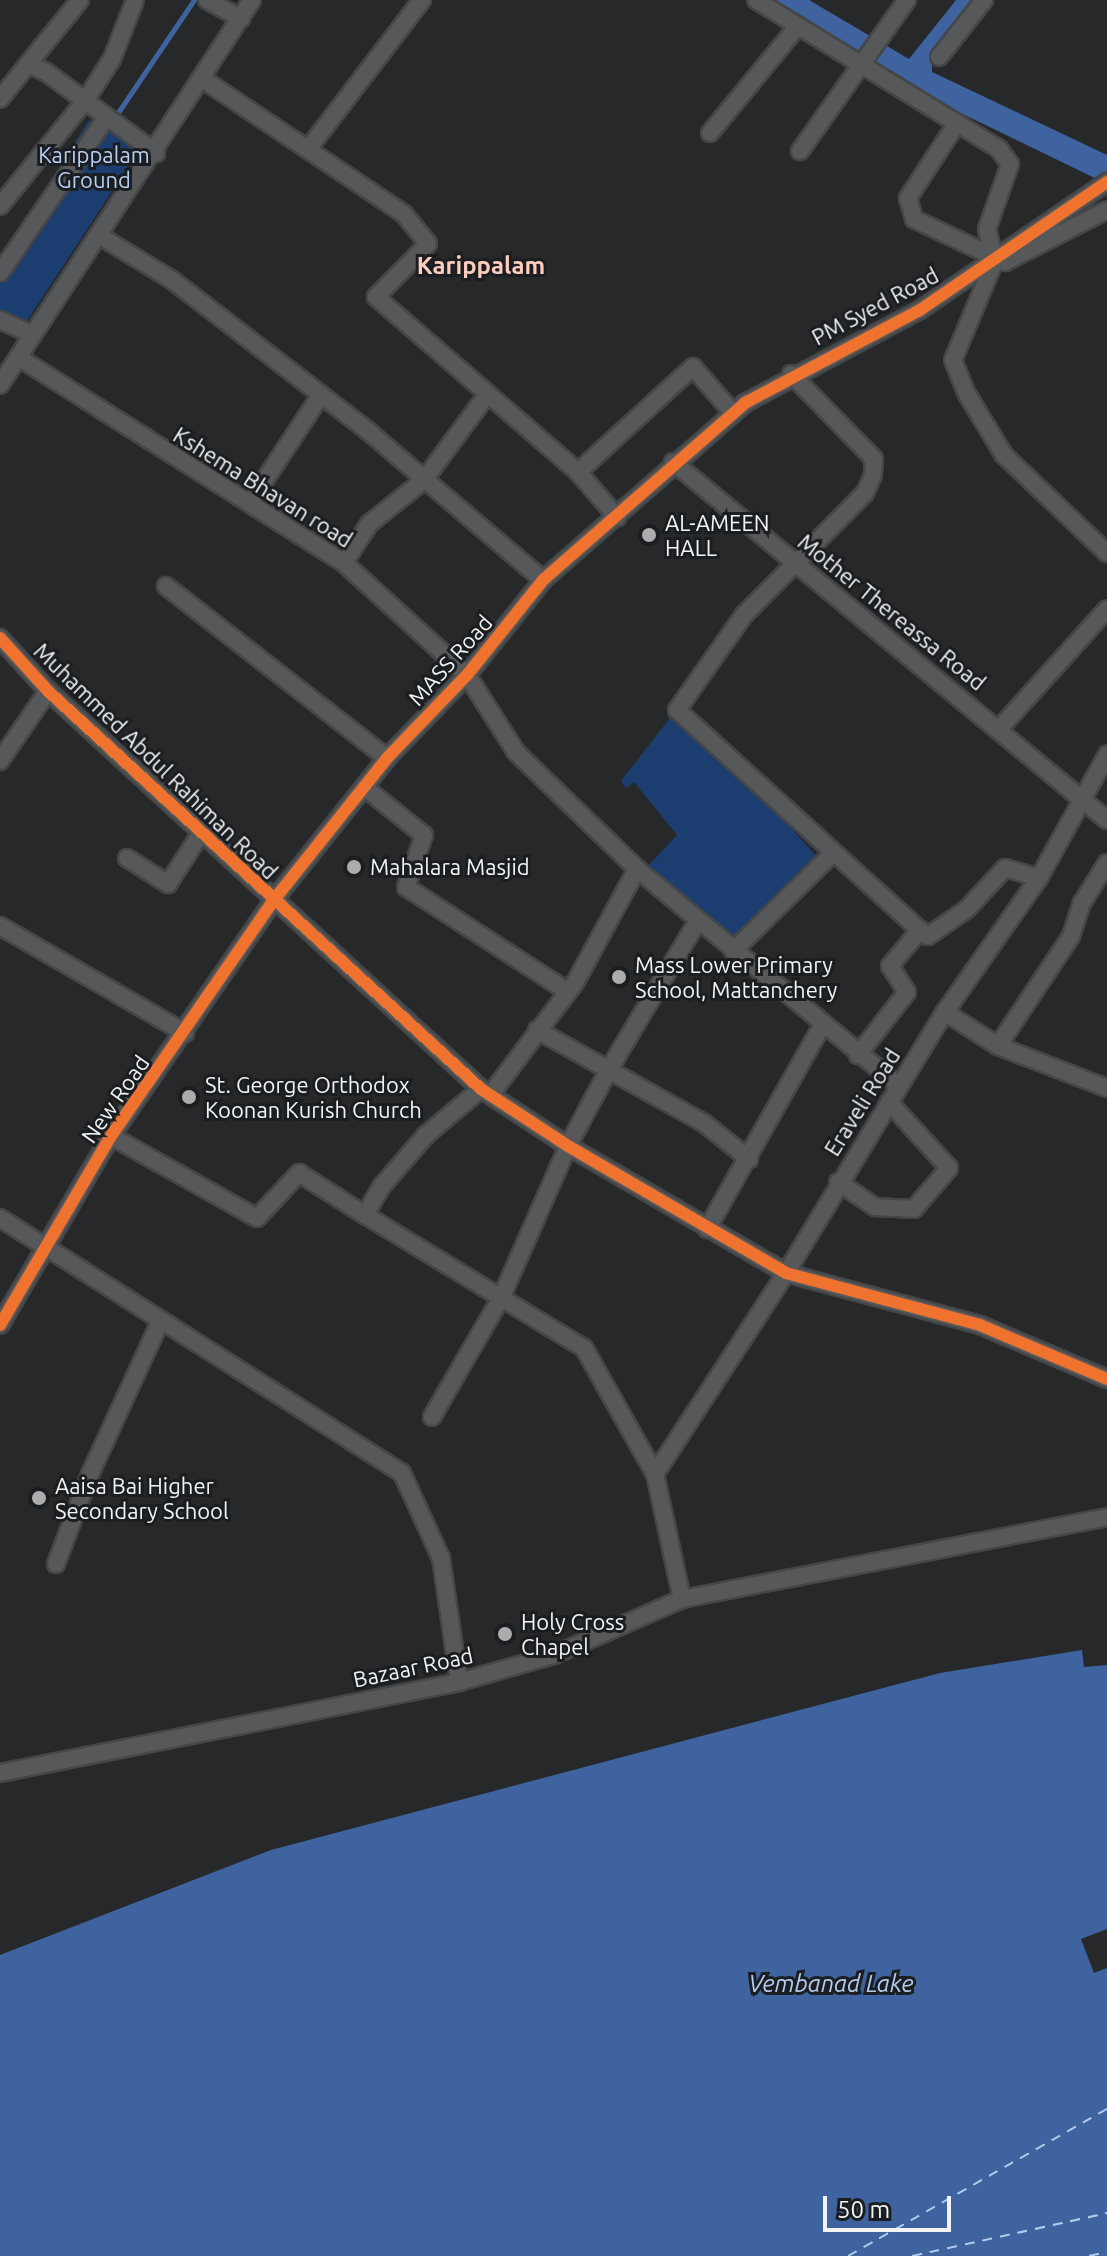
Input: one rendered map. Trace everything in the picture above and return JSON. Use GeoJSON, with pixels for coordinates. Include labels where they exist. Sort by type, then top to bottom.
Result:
{"type":"FeatureCollection","features":[{"type":"Feature","properties":{"kind":"street"},"geometry":{"type":"LineString","coordinates":[[0,99],[80,0]]}},
{"type":"Feature","properties":{"kind":"street"},"geometry":{"type":"LineString","coordinates":[[0,206],[85,101],[112,59],[135,0]]}},
{"type":"Feature","properties":{"kind":"street"},"geometry":{"type":"LineString","coordinates":[[207,0],[241,19]]}},
{"type":"Feature","properties":{"kind":"street"},"geometry":{"type":"LineString","coordinates":[[0,385],[204,80],[252,0]]}},
{"type":"Feature","properties":{"kind":"street"},"geometry":{"type":"LineString","coordinates":[[308,149],[422,0]]}},
{"type":"Feature","properties":{"kind":"street"},"geometry":{"type":"LineString","coordinates":[[756,0],[864,62],[999,149],[1010,164],[987,229],[995,260],[953,360],[967,394],[1004,455],[1107,553]]}},
{"type":"Feature","properties":{"kind":"street"},"geometry":{"type":"LineString","coordinates":[[800,151],[907,0]]}},
{"type":"Feature","properties":{"kind":"street"},"geometry":{"type":"LineString","coordinates":[[939,57],[984,0]]}},
{"type":"Feature","properties":{"kind":"street"},"geometry":{"type":"LineString","coordinates":[[710,133],[798,26]]}},
{"type":"Feature","properties":{"kind":"street"},"geometry":{"type":"LineString","coordinates":[[28,64],[156,153]]}},
{"type":"Feature","properties":{"kind":"street"},"geometry":{"type":"LineString","coordinates":[[204,80],[404,214],[428,244],[376,297],[578,472],[617,517]]}},
{"type":"Feature","properties":{"kind":"street"},"geometry":{"type":"LineString","coordinates":[[0,273],[107,117]]}},
{"type":"Feature","properties":{"kind":"street"},"geometry":{"type":"LineString","coordinates":[[957,123],[908,198],[914,219],[995,260],[1005,262],[1107,210]]}},
{"type":"Feature","properties":{"kind":"street","name":"PM Syed Road"},"geometry":{"type":"LineString","coordinates":[[673,462],[733,413],[791,374],[920,310],[1103,185]]}},
{"type":"Feature","properties":{"kind":"street"},"geometry":{"type":"LineString","coordinates":[[100,236],[172,280],[321,395],[543,580]]}},
{"type":"Feature","properties":{"kind":"street"},"geometry":{"type":"LineString","coordinates":[[0,320],[33,335]]}},
{"type":"Feature","properties":{"kind":"street","name":"Kshema Bhavan road"},"geometry":{"type":"LineString","coordinates":[[18,357],[120,425],[251,501],[344,563],[467,675],[516,752],[637,869],[697,922],[899,1086]]}},
{"type":"Feature","properties":{"kind":"street"},"geometry":{"type":"LineString","coordinates":[[578,472],[693,367],[733,413]]}},
{"type":"Feature","properties":{"kind":"street"},"geometry":{"type":"LineString","coordinates":[[791,374],[874,459],[865,493],[794,560],[744,615],[677,710],[928,936],[967,909],[1005,868],[1039,878]]}},
{"type":"Feature","properties":{"kind":"street"},"geometry":{"type":"LineString","coordinates":[[251,501],[321,395]]}},
{"type":"Feature","properties":{"kind":"street"},"geometry":{"type":"LineString","coordinates":[[344,563],[369,524],[424,480],[487,395]]}},
{"type":"Feature","properties":{"kind":"street","name":"Mother Thereassa Road"},"geometry":{"type":"LineString","coordinates":[[673,462],[1083,797],[1107,820]]}},
{"type":"Feature","properties":{"kind":"street","name":"MASS Road"},"geometry":{"type":"LineString","coordinates":[[273,901],[387,758],[467,675],[543,580],[617,517],[673,462]]}},
{"type":"Feature","properties":{"kind":"street"},"geometry":{"type":"LineString","coordinates":[[166,586],[387,758]]}},
{"type":"Feature","properties":{"kind":"street"},"geometry":{"type":"LineString","coordinates":[[999,729],[1107,609]]}},
{"type":"Feature","properties":{"kind":"street","name":"Muhammed Abdul Rahiman Road"},"geometry":{"type":"LineString","coordinates":[[0,638],[48,691],[273,901],[486,1092],[568,1146],[786,1273],[980,1325],[1107,1379]]}},
{"type":"Feature","properties":{"kind":"street"},"geometry":{"type":"LineString","coordinates":[[0,761],[48,691]]}},
{"type":"Feature","properties":{"kind":"street","name":"Eraveli Road"},"geometry":{"type":"LineString","coordinates":[[655,1474],[786,1273],[838,1182],[945,1012],[1039,878],[1107,755]]}},
{"type":"Feature","properties":{"kind":"street"},"geometry":{"type":"LineString","coordinates":[[364,787],[424,835],[406,887],[568,992]]}},
{"type":"Feature","properties":{"kind":"street"},"geometry":{"type":"LineString","coordinates":[[127,858],[168,884],[201,833]]}},
{"type":"Feature","properties":{"kind":"street"},"geometry":{"type":"LineString","coordinates":[[733,951],[833,853]]}},
{"type":"Feature","properties":{"kind":"street"},"geometry":{"type":"LineString","coordinates":[[998,1046],[1071,936],[1082,903],[1107,863]]}},
{"type":"Feature","properties":{"kind":"street"},"geometry":{"type":"LineString","coordinates":[[365,1215],[382,1186],[426,1135],[486,1092],[568,992],[637,869]]}},
{"type":"Feature","properties":{"kind":"street","name":"New Road"},"geometry":{"type":"LineString","coordinates":[[0,1325],[43,1247],[111,1136],[185,1033],[273,901]]}},
{"type":"Feature","properties":{"kind":"street"},"geometry":{"type":"LineString","coordinates":[[432,1417],[501,1298],[568,1146],[608,1071],[697,922]]}},
{"type":"Feature","properties":{"kind":"street"},"geometry":{"type":"LineString","coordinates":[[0,926],[185,1033]]}},
{"type":"Feature","properties":{"kind":"street"},"geometry":{"type":"LineString","coordinates":[[858,1055],[907,992],[890,966],[920,930]]}},
{"type":"Feature","properties":{"kind":"street"},"geometry":{"type":"LineString","coordinates":[[945,1012],[998,1046],[1107,1088]]}},
{"type":"Feature","properties":{"kind":"street"},"geometry":{"type":"LineString","coordinates":[[707,1229],[823,1024]]}},
{"type":"Feature","properties":{"kind":"street"},"geometry":{"type":"LineString","coordinates":[[537,1030],[704,1123],[749,1159]]}},
{"type":"Feature","properties":{"kind":"street"},"geometry":{"type":"LineString","coordinates":[[838,1182],[875,1207],[914,1209],[949,1168],[889,1102]]}},
{"type":"Feature","properties":{"kind":"street"},"geometry":{"type":"LineString","coordinates":[[111,1136],[257,1218],[299,1173],[584,1348],[655,1474],[682,1599]]}},
{"type":"Feature","properties":{"kind":"street"},"geometry":{"type":"LineString","coordinates":[[0,1218],[402,1473],[441,1558],[459,1682]]}},
{"type":"Feature","properties":{"kind":"street"},"geometry":{"type":"LineString","coordinates":[[56,1564],[91,1472],[161,1320]]}},
{"type":"Feature","properties":{"kind":"street","name":"Bazaar Road"},"geometry":{"type":"LineString","coordinates":[[0,1773],[459,1682],[554,1655],[682,1599],[1107,1517]]}},
{"type":"Feature","properties":{"kind":"green space","name":"Karippalam Ground"},"geometry":{"type":"Polygon","coordinates":[[[89,120],[139,150],[23,327],[0,312],[0,264],[89,120]]]}},
{"type":"Feature","properties":{"kind":"green space"},"geometry":{"type":"Polygon","coordinates":[[[670,718],[748,781],[820,860],[732,944],[644,870],[677,835],[634,782],[626,788],[621,781],[670,718]]]}},
{"type":"Feature","properties":{"kind":"water"},"geometry":{"type":"Polygon","coordinates":[[[773,0],[809,0],[909,59],[956,0],[980,0],[932,61],[932,72],[1107,155],[1107,184],[940,103],[773,0]]]}},
{"type":"Feature","properties":{"kind":"water","name":"Vembanad Lake"},"geometry":{"type":"Polygon","coordinates":[[[1082,1650],[1084,1667],[1107,1665],[1107,2256],[0,2256],[0,1955],[271,1850],[940,1673],[1082,1650]]]}},
{"type":"Feature","properties":{"kind":"pier"},"geometry":{"type":"Polygon","coordinates":[[[1107,1929],[1107,1968],[1094,1973],[1081,1939],[1107,1929]]]}},
{"type":"Feature","properties":{"kind":"waterway"},"geometry":{"type":"LineString","coordinates":[[119,111],[194,0]]}},
{"type":"Feature","properties":{"kind":"ferry route"},"geometry":{"type":"LineString","coordinates":[[848,2256],[1107,2109]]}},
{"type":"Feature","properties":{"kind":"ferry route"},"geometry":{"type":"LineString","coordinates":[[912,2256],[1107,2213]]}},
{"type":"Feature","properties":{"kind":"ferry route"},"geometry":{"type":"LineString","coordinates":[[1089,2256],[1107,2252]]}},
{"type":"Feature","properties":{"kind":"cycle path"},"geometry":{"type":"LineString","coordinates":[[0,1325],[111,1136],[273,901],[387,758],[467,675],[543,580],[745,403],[920,310],[1107,182]]}},
{"type":"Feature","properties":{"kind":"cycle path"},"geometry":{"type":"LineString","coordinates":[[0,638],[48,691],[481,1089],[568,1146],[786,1273],[980,1325],[1107,1379]]}},
{"type":"Feature","properties":{"kind":"place","name":"AL-AMEEN HALL"},"geometry":{"type":"Point","coordinates":[649,535]}},
{"type":"Feature","properties":{"kind":"place","name":"Mahalara Masjid"},"geometry":{"type":"Point","coordinates":[354,867]}},
{"type":"Feature","properties":{"kind":"place","name":"Mass Lower Primary School, Mattanchery"},"geometry":{"type":"Point","coordinates":[619,977]}},
{"type":"Feature","properties":{"kind":"place","name":"St. George Orthodox Koonan Kurish Church"},"geometry":{"type":"Point","coordinates":[189,1097]}},
{"type":"Feature","properties":{"kind":"place","name":"Aaisa Bai Higher Secondary School"},"geometry":{"type":"Point","coordinates":[39,1498]}},
{"type":"Feature","properties":{"kind":"place","name":"Holy Cross Chapel"},"geometry":{"type":"Point","coordinates":[505,1634]}},
{"type":"Feature","properties":{"kind":"district","name":"Karippalam"},"geometry":{"type":"Point","coordinates":[481,266]}}]}
